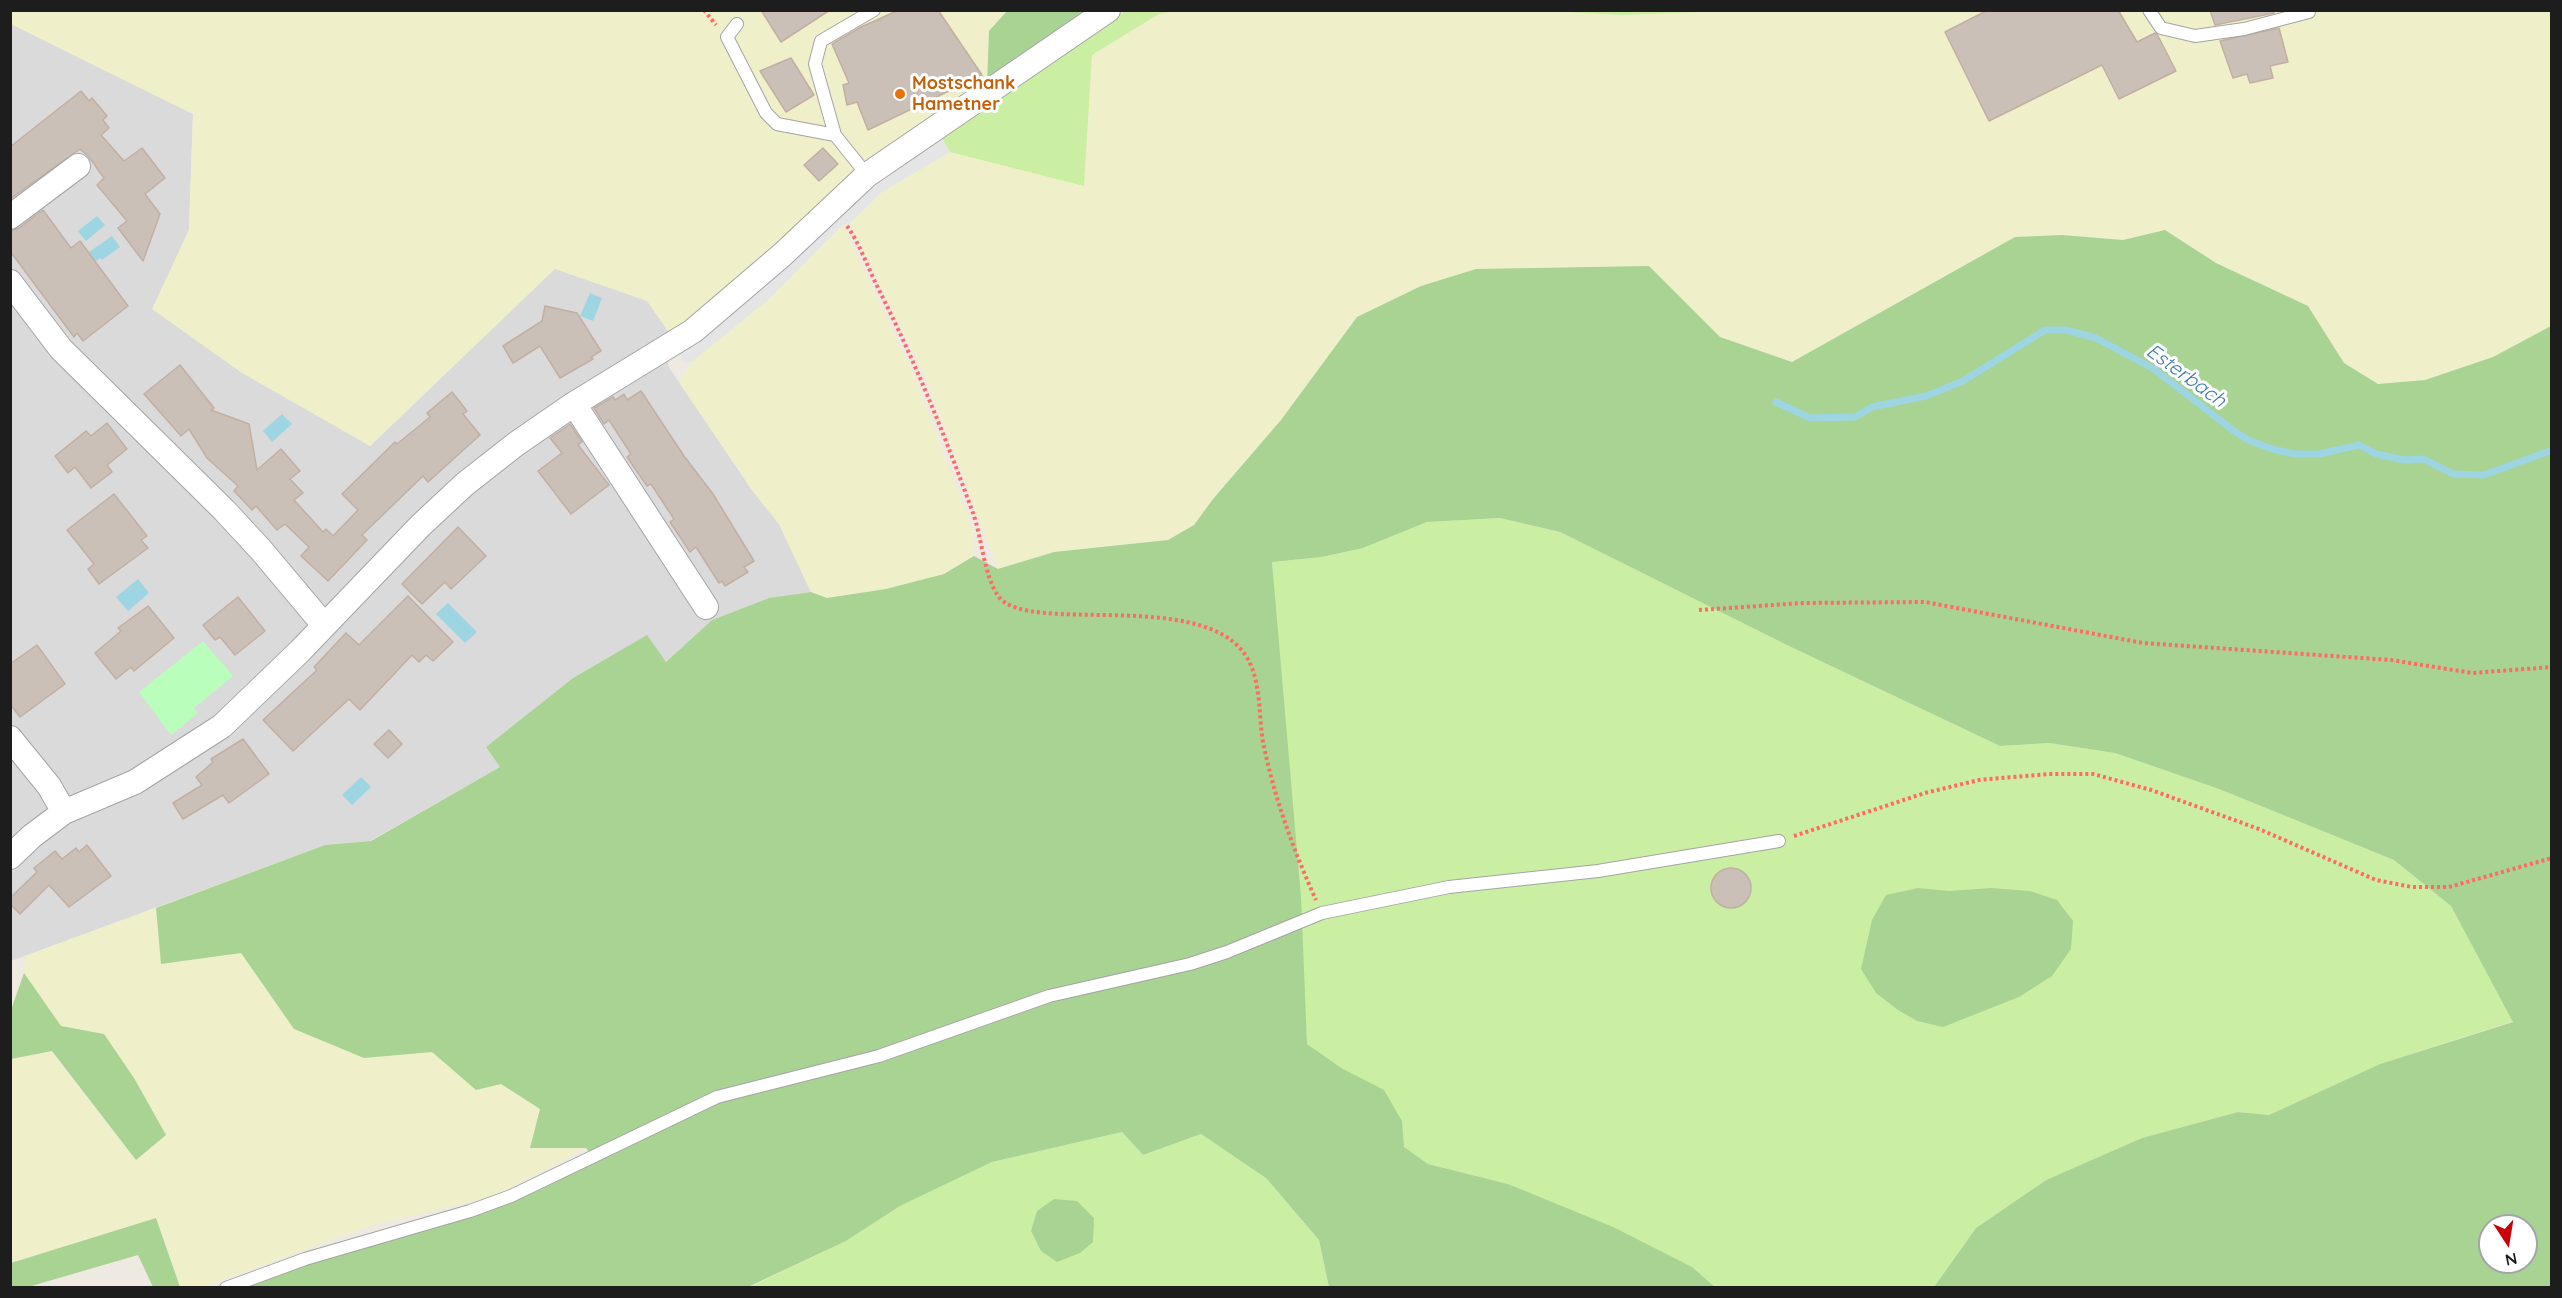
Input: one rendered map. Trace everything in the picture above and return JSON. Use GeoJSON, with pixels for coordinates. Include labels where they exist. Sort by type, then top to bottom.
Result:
{"type":"FeatureCollection","features":[{"type":"Feature","properties":{"kind":"street"},"geometry":{"type":"LineString","coordinates":[[10,857],[32,836],[64,812],[135,782],[222,726],[300,651],[415,531],[465,484],[516,444],[574,404],[693,331],[774,263],[867,175],[1108,10]]}},
{"type":"Feature","properties":{"kind":"street"},"geometry":{"type":"LineString","coordinates":[[10,217],[78,166]]}},
{"type":"Feature","properties":{"kind":"street"},"geometry":{"type":"LineString","coordinates":[[10,282],[61,349],[224,510],[324,625]]}},
{"type":"Feature","properties":{"kind":"street"},"geometry":{"type":"LineString","coordinates":[[574,404],[706,607]]}},
{"type":"Feature","properties":{"kind":"street"},"geometry":{"type":"LineString","coordinates":[[10,738],[49,786],[64,812]]}},
{"type":"Feature","properties":{"kind":"lane"},"geometry":{"type":"LineString","coordinates":[[867,175],[835,135],[815,64],[821,41],[874,10]]}},
{"type":"Feature","properties":{"kind":"lane"},"geometry":{"type":"LineString","coordinates":[[2149,10],[2161,28],[2195,36],[2244,29],[2309,12]]}},
{"type":"Feature","properties":{"kind":"lane"},"geometry":{"type":"LineString","coordinates":[[737,24],[727,38],[765,113],[777,124],[835,135]]}},
{"type":"Feature","properties":{"kind":"lane"},"geometry":{"type":"LineString","coordinates":[[226,1287],[305,1259],[470,1211],[511,1196],[717,1097],[879,1056],[936,1038],[1049,996],[1190,964],[1227,952],[1322,913],[1449,887],[1598,871],[1779,841]]}},
{"type":"Feature","properties":{"kind":"path"},"geometry":{"type":"LineString","coordinates":[[832,206],[849,230],[894,320],[929,400],[979,529],[993,587],[1001,599],[1014,606],[1036,612],[1161,618],[1204,627],[1230,638],[1245,654],[1255,675],[1263,742],[1277,800],[1286,828],[1322,913]]}},
{"type":"Feature","properties":{"kind":"path"},"geometry":{"type":"LineString","coordinates":[[1699,610],[1803,603],[1925,602],[2143,643],[2391,660],[2472,673],[2552,668]]}},
{"type":"Feature","properties":{"kind":"path"},"geometry":{"type":"LineString","coordinates":[[1779,841],[1925,793],[1979,780],[2048,774],[2093,774],[2151,790],[2259,829],[2376,880],[2395,885],[2450,887],[2552,858]]}},
{"type":"Feature","properties":{"kind":"shaded area"},"geometry":{"type":"Polygon","coordinates":[[[11,24],[193,114],[189,230],[153,309],[370,446],[555,268],[648,301],[668,331],[668,366],[752,490],[779,524],[811,592],[769,598],[712,620],[666,662],[646,636],[573,678],[486,747],[500,767],[370,841],[325,845],[11,961],[10,875],[30,853],[11,873],[11,24]]]}},
{"type":"Feature","properties":{"kind":"shaded area"},"geometry":{"type":"Polygon","coordinates":[[[941,137],[950,152],[882,192],[850,223],[842,225],[768,300],[693,361],[686,364],[679,353],[839,214],[941,137]]]}},
{"type":"Feature","properties":{"kind":"green space"},"geometry":{"type":"Polygon","coordinates":[[[1548,10],[1622,15],[1727,10],[2551,11],[2551,326],[2493,357],[2425,380],[2378,384],[2344,363],[2308,306],[2216,263],[2165,230],[2123,240],[2062,235],[2015,237],[1792,362],[1720,337],[1649,266],[1281,420],[1213,499],[1194,525],[1168,540],[1054,552],[998,569],[926,378],[850,223],[882,192],[950,152],[1084,185],[1092,55],[1159,14],[1176,11],[1548,10]]]}},
{"type":"Feature","properties":{"kind":"green space"},"geometry":{"type":"Polygon","coordinates":[[[1548,10],[1727,11],[1622,15],[1548,10]]]}},
{"type":"Feature","properties":{"kind":"green space"},"geometry":{"type":"Polygon","coordinates":[[[10,11],[1007,11],[989,31],[986,94],[679,327],[668,331],[647,301],[555,269],[370,446],[242,373],[152,309],[189,230],[193,114],[11,24],[10,11]]]}},
{"type":"Feature","properties":{"kind":"green space"},"geometry":{"type":"Polygon","coordinates":[[[1007,11],[1097,11],[987,86],[989,31],[1007,11]]]}},
{"type":"Feature","properties":{"kind":"green space"},"geometry":{"type":"Polygon","coordinates":[[[1125,11],[1176,11],[1159,14],[1092,55],[1084,186],[950,152],[941,137],[1125,11]]]}},
{"type":"Feature","properties":{"kind":"green space"},"geometry":{"type":"Polygon","coordinates":[[[843,225],[916,381],[973,530],[974,556],[944,574],[886,589],[827,598],[811,592],[779,524],[752,490],[679,382],[693,361],[768,300],[843,225]]]}},
{"type":"Feature","properties":{"kind":"green space"},"geometry":{"type":"Polygon","coordinates":[[[2165,230],[2216,263],[2308,306],[2344,363],[2378,384],[2425,380],[2493,357],[2551,326],[2551,1287],[1934,1287],[1976,1228],[2046,1180],[2142,1138],[2238,1112],[2269,1115],[2380,1064],[2513,1022],[2451,906],[2394,860],[2219,789],[2115,753],[2049,743],[2000,746],[1791,647],[1560,532],[1500,518],[1427,522],[1363,548],[1322,557],[1272,562],[1301,897],[1307,1044],[1343,1069],[1384,1090],[1402,1121],[1404,1147],[1428,1164],[1508,1184],[1613,1227],[1692,1267],[1715,1287],[1329,1287],[1319,1240],[1266,1178],[1201,1134],[1143,1155],[1122,1132],[992,1162],[900,1206],[846,1241],[748,1287],[228,1287],[492,1203],[595,1160],[586,1148],[530,1148],[540,1109],[501,1084],[476,1090],[432,1052],[364,1058],[294,1029],[241,953],[161,964],[156,908],[325,845],[371,841],[500,767],[486,747],[573,678],[647,635],[666,662],[712,620],[769,598],[811,592],[827,598],[886,589],[944,574],[974,556],[998,569],[1054,552],[1168,540],[1194,525],[1213,499],[1281,420],[1357,317],[1421,286],[1476,269],[1649,266],[1720,337],[1792,362],[2015,237],[2062,235],[2123,240],[2165,230]]]}},
{"type":"Feature","properties":{"kind":"green space"},"geometry":{"type":"Polygon","coordinates":[[[1500,518],[1560,532],[1791,647],[2000,746],[2049,743],[2115,753],[2219,789],[2394,860],[2451,906],[2514,1021],[2380,1064],[2269,1115],[2238,1112],[2142,1138],[2046,1180],[1976,1228],[1934,1287],[1715,1287],[1692,1267],[1508,1184],[1428,1164],[1403,1147],[1402,1121],[1343,1069],[1307,1044],[1272,562],[1322,557],[1363,548],[1427,522],[1500,518]]]}},
{"type":"Feature","properties":{"kind":"green space"},"geometry":{"type":"Polygon","coordinates":[[[203,641],[233,676],[194,708],[198,713],[171,735],[139,692],[203,641]]]}},
{"type":"Feature","properties":{"kind":"green space"},"geometry":{"type":"Polygon","coordinates":[[[1918,888],[1949,891],[1991,888],[2030,891],[2057,900],[2073,921],[2071,949],[2052,976],[2019,997],[1943,1027],[1917,1021],[1876,993],[1861,969],[1872,920],[1886,895],[1918,888]]]}},
{"type":"Feature","properties":{"kind":"green space"},"geometry":{"type":"Polygon","coordinates":[[[156,908],[161,964],[241,953],[294,1029],[364,1058],[432,1052],[476,1090],[501,1084],[540,1109],[531,1147],[586,1148],[492,1197],[375,1224],[203,1287],[180,1287],[156,1218],[11,1263],[11,1059],[51,1051],[135,1160],[104,1034],[61,1026],[24,973],[25,956],[156,908]]]}},
{"type":"Feature","properties":{"kind":"green space"},"geometry":{"type":"Polygon","coordinates":[[[24,973],[61,1026],[104,1034],[134,1078],[166,1135],[136,1160],[52,1051],[11,1059],[11,1010],[24,973]]]}},
{"type":"Feature","properties":{"kind":"green space"},"geometry":{"type":"Polygon","coordinates":[[[1122,1132],[1143,1155],[1201,1134],[1266,1178],[1319,1240],[1329,1287],[748,1288],[846,1241],[900,1206],[992,1162],[1122,1132]]]}},
{"type":"Feature","properties":{"kind":"green space"},"geometry":{"type":"Polygon","coordinates":[[[1054,1199],[1077,1201],[1094,1218],[1093,1242],[1080,1253],[1057,1262],[1041,1251],[1031,1231],[1037,1211],[1054,1199]]]}},
{"type":"Feature","properties":{"kind":"green space"},"geometry":{"type":"Polygon","coordinates":[[[156,1218],[180,1287],[153,1287],[138,1255],[28,1287],[11,1287],[11,1263],[156,1218]]]}},
{"type":"Feature","properties":{"kind":"water"},"geometry":{"type":"Polygon","coordinates":[[[97,216],[105,225],[86,241],[78,231],[97,216]]]}},
{"type":"Feature","properties":{"kind":"water"},"geometry":{"type":"Polygon","coordinates":[[[112,236],[120,247],[102,260],[100,258],[95,262],[89,252],[112,236]]]}},
{"type":"Feature","properties":{"kind":"water"},"geometry":{"type":"Polygon","coordinates":[[[590,293],[602,298],[593,321],[580,316],[590,293]]]}},
{"type":"Feature","properties":{"kind":"water"},"geometry":{"type":"Polygon","coordinates":[[[282,414],[292,424],[272,442],[263,431],[282,414]]]}},
{"type":"Feature","properties":{"kind":"water"},"geometry":{"type":"Polygon","coordinates":[[[138,579],[149,593],[128,611],[116,597],[138,579]]]}},
{"type":"Feature","properties":{"kind":"water"},"geometry":{"type":"Polygon","coordinates":[[[448,603],[477,632],[465,643],[436,614],[448,603]]]}},
{"type":"Feature","properties":{"kind":"water"},"geometry":{"type":"Polygon","coordinates":[[[361,777],[371,787],[352,805],[342,795],[361,777]]]}},
{"type":"Feature","properties":{"kind":"building"},"geometry":{"type":"Polygon","coordinates":[[[761,10],[830,10],[781,42],[761,10]]]}},
{"type":"Feature","properties":{"kind":"building"},"geometry":{"type":"Polygon","coordinates":[[[899,10],[938,10],[982,75],[868,130],[857,102],[847,105],[843,85],[849,83],[832,44],[861,27],[899,10]]]}},
{"type":"Feature","properties":{"kind":"building"},"geometry":{"type":"Polygon","coordinates":[[[1988,10],[2118,10],[2137,42],[2155,33],[2158,36],[2176,71],[2119,99],[2102,65],[1989,121],[1945,32],[1988,10]]]}},
{"type":"Feature","properties":{"kind":"building"},"geometry":{"type":"Polygon","coordinates":[[[2210,10],[2273,10],[2274,13],[2215,25],[2210,10]]]}},
{"type":"Feature","properties":{"kind":"building"},"geometry":{"type":"Polygon","coordinates":[[[2279,28],[2288,62],[2270,66],[2273,78],[2250,83],[2247,74],[2233,78],[2220,41],[2279,28]]]}},
{"type":"Feature","properties":{"kind":"building"},"geometry":{"type":"Polygon","coordinates":[[[791,58],[814,95],[786,112],[760,71],[791,58]]]}},
{"type":"Feature","properties":{"kind":"building"},"geometry":{"type":"Polygon","coordinates":[[[81,91],[89,101],[92,98],[107,116],[103,120],[109,128],[101,135],[124,161],[142,148],[165,178],[145,194],[160,214],[143,261],[118,228],[127,221],[97,185],[104,178],[89,157],[80,149],[10,199],[10,147],[81,91]]]}},
{"type":"Feature","properties":{"kind":"building"},"geometry":{"type":"Polygon","coordinates":[[[823,148],[838,164],[819,181],[804,165],[823,148]]]}},
{"type":"Feature","properties":{"kind":"building"},"geometry":{"type":"Polygon","coordinates":[[[43,210],[71,248],[80,241],[128,306],[83,341],[77,333],[74,337],[10,251],[10,231],[19,228],[43,210]]]}},
{"type":"Feature","properties":{"kind":"building"},"geometry":{"type":"Polygon","coordinates":[[[545,306],[577,313],[601,351],[591,357],[593,359],[560,378],[540,346],[513,363],[503,346],[542,321],[545,306]]]}},
{"type":"Feature","properties":{"kind":"building"},"geometry":{"type":"Polygon","coordinates":[[[180,365],[214,408],[211,410],[249,424],[257,470],[281,449],[300,471],[290,479],[303,493],[294,500],[323,532],[326,529],[333,536],[358,510],[342,494],[395,442],[397,444],[430,417],[427,413],[452,392],[467,411],[463,414],[480,435],[428,482],[423,476],[362,535],[367,540],[328,581],[301,556],[309,547],[285,524],[277,530],[256,506],[252,510],[234,491],[238,486],[207,458],[189,429],[181,436],[144,394],[180,365]]]}},
{"type":"Feature","properties":{"kind":"building"},"geometry":{"type":"Polygon","coordinates":[[[641,391],[684,456],[713,494],[754,561],[744,567],[748,572],[725,586],[722,581],[719,583],[696,547],[690,552],[670,522],[674,519],[651,484],[647,486],[627,457],[631,454],[609,420],[604,424],[594,408],[613,397],[615,400],[624,394],[627,400],[641,391]]]}},
{"type":"Feature","properties":{"kind":"building"},"geometry":{"type":"Polygon","coordinates":[[[107,423],[127,449],[107,465],[112,472],[91,488],[75,467],[68,473],[55,456],[86,431],[91,436],[107,423]]]}},
{"type":"Feature","properties":{"kind":"building"},"geometry":{"type":"Polygon","coordinates":[[[570,424],[582,442],[578,445],[609,485],[571,514],[538,471],[562,453],[550,438],[570,424]]]}},
{"type":"Feature","properties":{"kind":"building"},"geometry":{"type":"Polygon","coordinates":[[[114,494],[147,536],[141,540],[148,548],[99,584],[88,569],[94,564],[67,530],[114,494]]]}},
{"type":"Feature","properties":{"kind":"building"},"geometry":{"type":"Polygon","coordinates":[[[458,527],[486,556],[451,589],[445,582],[422,604],[402,584],[458,527]]]}},
{"type":"Feature","properties":{"kind":"building"},"geometry":{"type":"Polygon","coordinates":[[[408,596],[453,642],[433,661],[426,655],[419,662],[412,655],[360,710],[349,699],[293,751],[263,720],[317,670],[314,667],[346,633],[359,645],[408,596]]]}},
{"type":"Feature","properties":{"kind":"building"},"geometry":{"type":"Polygon","coordinates":[[[238,597],[265,631],[235,655],[220,637],[215,640],[203,625],[238,597]]]}},
{"type":"Feature","properties":{"kind":"building"},"geometry":{"type":"Polygon","coordinates":[[[148,606],[174,638],[134,671],[131,667],[116,679],[95,653],[121,631],[118,628],[148,606]]]}},
{"type":"Feature","properties":{"kind":"building"},"geometry":{"type":"Polygon","coordinates":[[[37,645],[65,684],[20,717],[10,704],[10,664],[37,645]]]}},
{"type":"Feature","properties":{"kind":"building"},"geometry":{"type":"Polygon","coordinates":[[[389,730],[402,744],[388,758],[374,744],[389,730]]]}},
{"type":"Feature","properties":{"kind":"building"},"geometry":{"type":"Polygon","coordinates":[[[243,739],[269,774],[229,803],[223,795],[183,819],[173,803],[202,785],[196,777],[213,762],[211,759],[243,739]]]}},
{"type":"Feature","properties":{"kind":"building"},"geometry":{"type":"Polygon","coordinates":[[[87,845],[111,876],[69,907],[49,885],[20,914],[10,904],[10,898],[37,872],[34,868],[55,851],[62,859],[76,848],[79,852],[87,845]]]}},
{"type":"Feature","properties":{"kind":"building"},"geometry":{"type":"Polygon","coordinates":[[[1731,868],[1745,874],[1751,888],[1745,902],[1731,908],[1717,902],[1711,888],[1717,874],[1731,868]]]}},
{"type":"Feature","properties":{"kind":"waterway","name":"Esterbach"},"geometry":{"type":"LineString","coordinates":[[1776,402],[1810,418],[1855,417],[1872,407],[1926,396],[1963,381],[2045,330],[2066,330],[2096,338],[2154,369],[2234,431],[2248,440],[2272,449],[2295,454],[2319,454],[2359,445],[2376,454],[2405,460],[2424,459],[2453,474],[2484,475],[2552,450]]}},
{"type":"Feature","properties":{"kind":"place","name":"Mostschank Hametner"},"geometry":{"type":"Point","coordinates":[900,94]}}]}
